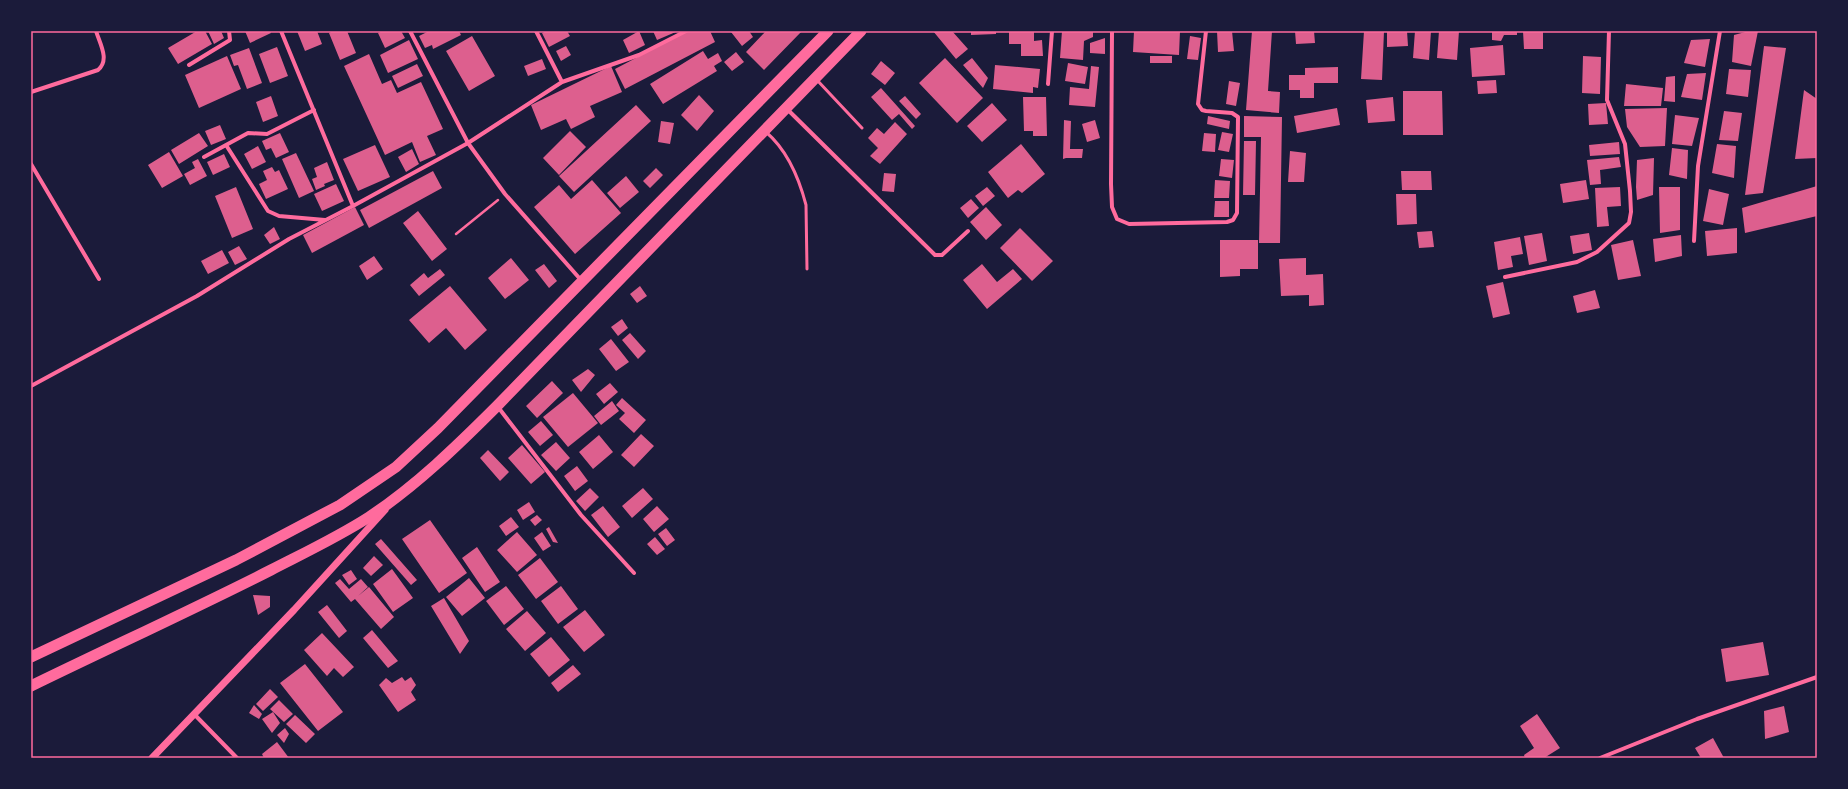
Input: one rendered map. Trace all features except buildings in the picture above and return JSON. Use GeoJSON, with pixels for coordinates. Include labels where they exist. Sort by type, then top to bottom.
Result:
{"type":"FeatureCollection","features":[{"type":"Feature","properties":{"kind":"highway"},"geometry":{"type":"LineString","coordinates":[[31,657],[236,560],[340,505],[371,486],[407,458],[828,31]]}},
{"type":"Feature","properties":{"kind":"highway"},"geometry":{"type":"LineString","coordinates":[[31,686],[310,550],[369,517],[399,495],[439,461],[497,406],[861,31]]}},
{"type":"Feature","properties":{"kind":"street"},"geometry":{"type":"LineString","coordinates":[[31,92],[98,70],[102,66],[104,57],[96,31]]}},
{"type":"Feature","properties":{"kind":"street"},"geometry":{"type":"LineString","coordinates":[[189,65],[230,40],[229,31]]}},
{"type":"Feature","properties":{"kind":"street"},"geometry":{"type":"LineString","coordinates":[[281,31],[353,206]]}},
{"type":"Feature","properties":{"kind":"street"},"geometry":{"type":"LineString","coordinates":[[410,31],[468,143],[505,194],[582,281]]}},
{"type":"Feature","properties":{"kind":"street"},"geometry":{"type":"LineString","coordinates":[[536,31],[562,82]]}},
{"type":"Feature","properties":{"kind":"street"},"geometry":{"type":"LineString","coordinates":[[31,386],[197,296],[289,239],[468,143],[562,82],[639,55],[686,31]]}},
{"type":"Feature","properties":{"kind":"street"},"geometry":{"type":"LineString","coordinates":[[1048,84],[1052,31]]}},
{"type":"Feature","properties":{"kind":"street"},"geometry":{"type":"LineString","coordinates":[[1112,31],[1112,206],[1117,219],[1129,224],[1227,222],[1233,220],[1237,213],[1238,117],[1232,113],[1206,112],[1202,110],[1198,104],[1206,31]]}},
{"type":"Feature","properties":{"kind":"street"},"geometry":{"type":"LineString","coordinates":[[1505,277],[1583,260],[1597,252],[1629,223],[1631,212],[1630,190],[1625,144],[1607,100],[1609,31]]}},
{"type":"Feature","properties":{"kind":"street"},"geometry":{"type":"LineString","coordinates":[[1694,241],[1698,166],[1720,31]]}},
{"type":"Feature","properties":{"kind":"street"},"geometry":{"type":"LineString","coordinates":[[786,109],[935,255],[942,255],[968,231]]}},
{"type":"Feature","properties":{"kind":"street"},"geometry":{"type":"LineString","coordinates":[[204,157],[248,133],[267,134],[314,110]]}},
{"type":"Feature","properties":{"kind":"street"},"geometry":{"type":"LineString","coordinates":[[226,145],[268,211],[279,216],[325,220]]}},
{"type":"Feature","properties":{"kind":"street"},"geometry":{"type":"LineString","coordinates":[[31,164],[99,279]]}},
{"type":"Feature","properties":{"kind":"street"},"geometry":{"type":"LineString","coordinates":[[497,406],[581,515],[634,573]]}},
{"type":"Feature","properties":{"kind":"street"},"geometry":{"type":"LineString","coordinates":[[152,758],[294,610],[399,495]]}},
{"type":"Feature","properties":{"kind":"street"},"geometry":{"type":"LineString","coordinates":[[1600,758],[1697,719],[1817,677]]}},
{"type":"Feature","properties":{"kind":"street"},"geometry":{"type":"LineString","coordinates":[[194,714],[237,758]]}},
{"type":"Feature","properties":{"kind":"lane"},"geometry":{"type":"LineString","coordinates":[[815,78],[862,128]]}},
{"type":"Feature","properties":{"kind":"lane"},"geometry":{"type":"LineString","coordinates":[[764,131],[782,148],[797,177],[804,195],[806,205],[807,269]]}},
{"type":"Feature","properties":{"kind":"path"},"geometry":{"type":"LineString","coordinates":[[456,234],[505,194]]}}]}
